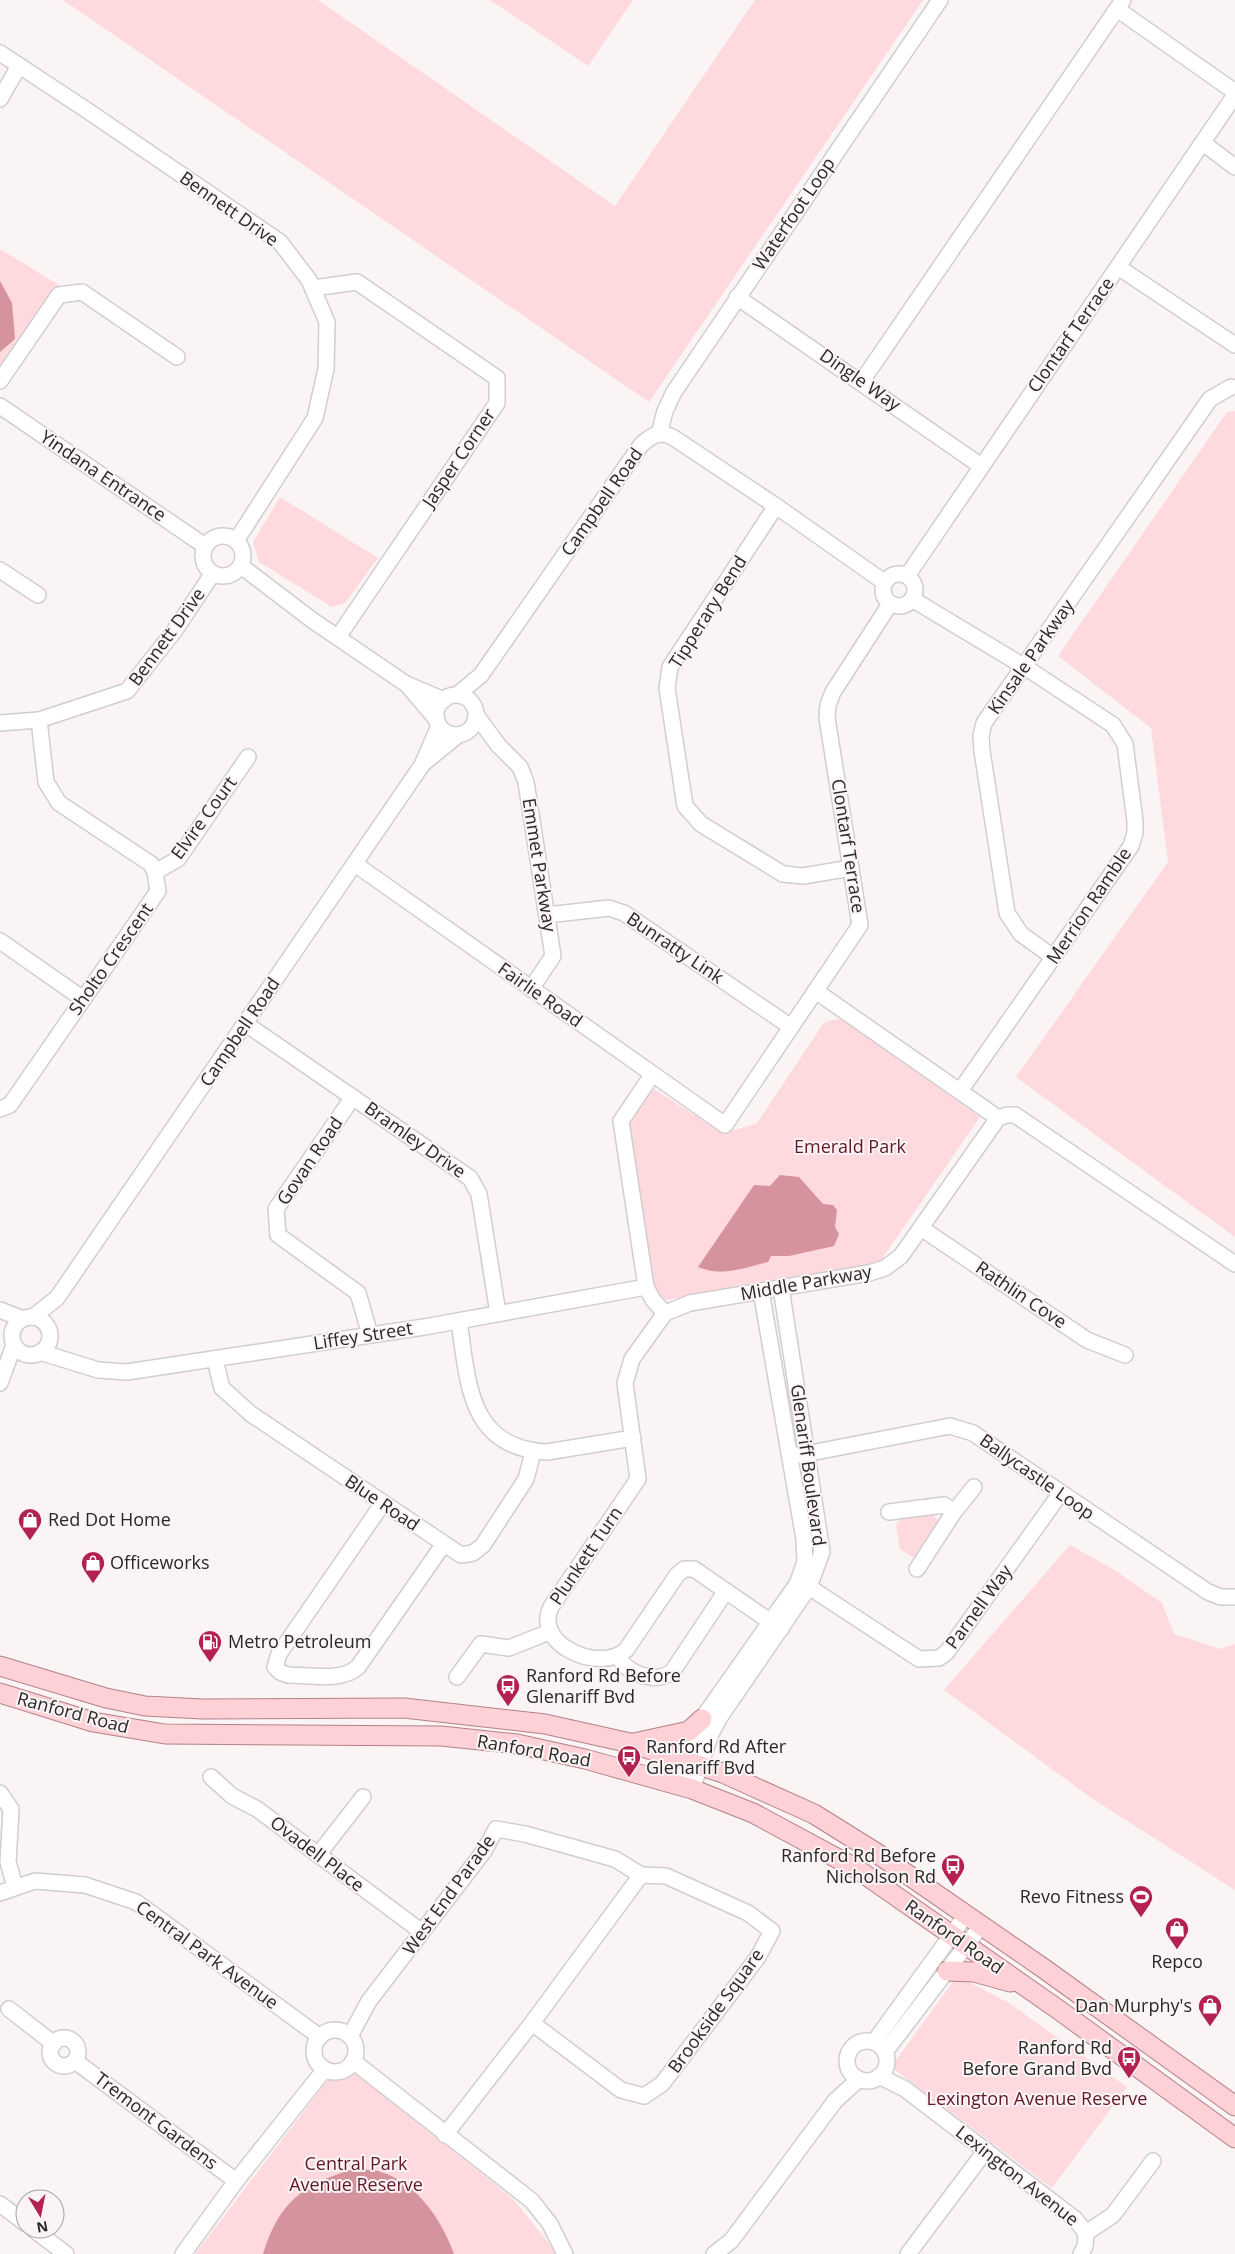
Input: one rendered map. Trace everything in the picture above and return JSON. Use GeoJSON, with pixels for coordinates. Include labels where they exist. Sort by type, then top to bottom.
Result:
{"type":"FeatureCollection","features":[{"type":"Feature","properties":{"kind":"main road","name":"Ranford Road"},"geometry":{"type":"LineString","coordinates":[[0,1666],[106,1698],[145,1706],[202,1709],[412,1709],[545,1724],[630,1743],[693,1763],[723,1774],[814,1814],[876,1852],[1235,2106]]}},
{"type":"Feature","properties":{"kind":"main road","name":"Ranford Road"},"geometry":{"type":"LineString","coordinates":[[0,1693],[77,1717],[125,1729],[165,1734],[441,1736],[517,1744],[585,1759],[685,1786],[753,1813],[857,1869],[1024,1985],[1235,2138]]}},
{"type":"Feature","properties":{"kind":"main road"},"geometry":{"type":"LineString","coordinates":[[630,1743],[690,1731],[702,1719]]}},
{"type":"Feature","properties":{"kind":"main road"},"geometry":{"type":"LineString","coordinates":[[947,1971],[974,1972],[1024,1985]]}},
{"type":"Feature","properties":{"kind":"main road"},"geometry":{"type":"LineString","coordinates":[[1161,2054],[1186,2062],[1235,2093]]}},
{"type":"Feature","properties":{"kind":"street","name":"Waterfoot Loop"},"geometry":{"type":"LineString","coordinates":[[659,434],[665,411],[674,392],[940,0]]}},
{"type":"Feature","properties":{"kind":"street"},"geometry":{"type":"LineString","coordinates":[[862,382],[1120,5],[1235,93]]}},
{"type":"Feature","properties":{"kind":"street","name":"Bennett Drive"},"geometry":{"type":"LineString","coordinates":[[0,53],[280,242],[313,288],[327,322],[326,369],[315,418],[236,541]]}},
{"type":"Feature","properties":{"kind":"street"},"geometry":{"type":"LineString","coordinates":[[0,99],[19,66]]}},
{"type":"Feature","properties":{"kind":"street","name":"Clontarf Terrace"},"geometry":{"type":"LineString","coordinates":[[907,576],[1203,143],[1235,93]]}},
{"type":"Feature","properties":{"kind":"street"},"geometry":{"type":"LineString","coordinates":[[1203,143],[1235,167]]}},
{"type":"Feature","properties":{"kind":"street"},"geometry":{"type":"LineString","coordinates":[[1118,267],[1235,345]]}},
{"type":"Feature","properties":{"kind":"street","name":"Jasper Corner"},"geometry":{"type":"LineString","coordinates":[[313,288],[357,282],[496,378],[497,403],[338,637]]}},
{"type":"Feature","properties":{"kind":"street"},"geometry":{"type":"LineString","coordinates":[[0,381],[59,295],[82,292],[178,357]]}},
{"type":"Feature","properties":{"kind":"street","name":"Dingle Way"},"geometry":{"type":"LineString","coordinates":[[737,297],[981,466]]}},
{"type":"Feature","properties":{"kind":"street","name":"Kinsale Parkway"},"geometry":{"type":"LineString","coordinates":[[1053,957],[1021,934],[1007,913],[982,752],[981,736],[984,723],[1025,667],[1210,399],[1231,386]]}},
{"type":"Feature","properties":{"kind":"street","name":"Yindana Entrance"},"geometry":{"type":"LineString","coordinates":[[0,406],[206,546]]}},
{"type":"Feature","properties":{"kind":"street","name":"Campbell Road"},"geometry":{"type":"LineString","coordinates":[[1,1381],[13,1340],[15,1325],[57,1298],[246,1024],[422,765],[438,722],[439,705],[481,675],[641,445],[650,436],[667,434],[674,438],[776,506],[884,582]]}},
{"type":"Feature","properties":{"kind":"street","name":"Tipperary Bend"},"geometry":{"type":"LineString","coordinates":[[776,506],[670,667],[667,688],[685,806],[701,824],[783,874],[802,876],[851,868]]}},
{"type":"Feature","properties":{"kind":"street"},"geometry":{"type":"LineString","coordinates":[[206,546],[216,537],[230,537],[236,541],[243,553],[241,566],[312,620],[406,684],[438,722],[443,731],[460,735]]}},
{"type":"Feature","properties":{"kind":"street","name":"Bennett Drive"},"geometry":{"type":"LineString","coordinates":[[206,546],[203,557],[204,564],[213,573],[223,576],[230,575],[241,566]]}},
{"type":"Feature","properties":{"kind":"street"},"geometry":{"type":"LineString","coordinates":[[0,570],[38,595]]}},
{"type":"Feature","properties":{"kind":"street","name":"Bennett Drive"},"geometry":{"type":"LineString","coordinates":[[0,723],[39,720],[127,691],[175,630],[213,573]]}},
{"type":"Feature","properties":{"kind":"street"},"geometry":{"type":"LineString","coordinates":[[894,574],[907,576],[915,587],[912,599],[900,607],[890,604],[883,594],[884,582],[894,574]]}},
{"type":"Feature","properties":{"kind":"street","name":"Merrion Ramble"},"geometry":{"type":"LineString","coordinates":[[912,599],[1025,667],[1113,725],[1125,744],[1136,822],[1131,846],[960,1091]]}},
{"type":"Feature","properties":{"kind":"street","name":"Clontarf Terrace"},"geometry":{"type":"LineString","coordinates":[[725,1125],[817,992],[860,924],[827,718],[828,705],[833,692],[890,604]]}},
{"type":"Feature","properties":{"kind":"street","name":"Campbell Road"},"geometry":{"type":"LineString","coordinates":[[422,765],[474,725],[481,675]]}},
{"type":"Feature","properties":{"kind":"street"},"geometry":{"type":"LineString","coordinates":[[406,684],[450,697],[465,697],[476,711]]}},
{"type":"Feature","properties":{"kind":"street","name":"Emmet Parkway"},"geometry":{"type":"LineString","coordinates":[[476,711],[498,745],[520,767],[526,782],[553,956],[531,989]]}},
{"type":"Feature","properties":{"kind":"street"},"geometry":{"type":"LineString","coordinates":[[39,720],[46,782],[59,804],[151,864],[155,872]]}},
{"type":"Feature","properties":{"kind":"street","name":"Emmet Parkway"},"geometry":{"type":"LineString","coordinates":[[460,735],[498,745]]}},
{"type":"Feature","properties":{"kind":"street","name":"Elvire Court"},"geometry":{"type":"LineString","coordinates":[[155,872],[178,859],[248,757]]}},
{"type":"Feature","properties":{"kind":"street","name":"Fairlie Road"},"geometry":{"type":"LineString","coordinates":[[355,864],[725,1125]]}},
{"type":"Feature","properties":{"kind":"street","name":"Sholto Crescent"},"geometry":{"type":"LineString","coordinates":[[0,1109],[10,1105],[158,891],[155,872]]}},
{"type":"Feature","properties":{"kind":"street","name":"Bunratty Link"},"geometry":{"type":"LineString","coordinates":[[547,915],[609,908],[624,913],[791,1027]]}},
{"type":"Feature","properties":{"kind":"street"},"geometry":{"type":"LineString","coordinates":[[0,941],[83,999]]}},
{"type":"Feature","properties":{"kind":"street"},"geometry":{"type":"LineString","coordinates":[[817,992],[998,1118],[1016,1115],[1235,1264]]}},
{"type":"Feature","properties":{"kind":"street","name":"Bramley Drive"},"geometry":{"type":"LineString","coordinates":[[246,1024],[470,1178],[479,1194],[498,1313]]}},
{"type":"Feature","properties":{"kind":"street"},"geometry":{"type":"LineString","coordinates":[[652,1075],[621,1121],[646,1287],[653,1300],[664,1312]]}},
{"type":"Feature","properties":{"kind":"street","name":"Govan Road"},"geometry":{"type":"LineString","coordinates":[[353,1097],[276,1209],[278,1235],[358,1293],[370,1335]]}},
{"type":"Feature","properties":{"kind":"street","name":"Middle Parkway"},"geometry":{"type":"LineString","coordinates":[[664,1312],[690,1303],[869,1273],[886,1268],[901,1256],[998,1118]]}},
{"type":"Feature","properties":{"kind":"street","name":"Rathlin Cove"},"geometry":{"type":"LineString","coordinates":[[921,1228],[1088,1340],[1125,1355]]}},
{"type":"Feature","properties":{"kind":"street","name":"Liffey Street"},"geometry":{"type":"LineString","coordinates":[[37,1353],[98,1370],[127,1372],[215,1360],[459,1321],[646,1287]]}},
{"type":"Feature","properties":{"kind":"street","name":"Glenariff Boulevard"},"geometry":{"type":"LineString","coordinates":[[693,1763],[776,1625],[803,1586],[822,1552],[808,1453],[780,1288]]}},
{"type":"Feature","properties":{"kind":"street","name":"Glenariff Boulevard"},"geometry":{"type":"LineString","coordinates":[[761,1291],[804,1539],[803,1586]]}},
{"type":"Feature","properties":{"kind":"street","name":"Campbell Road"},"geometry":{"type":"LineString","coordinates":[[1,1381],[44,1348],[57,1298]]}},
{"type":"Feature","properties":{"kind":"street"},"geometry":{"type":"LineString","coordinates":[[0,1310],[42,1321],[49,1334],[80,1365]]}},
{"type":"Feature","properties":{"kind":"street","name":"Plunkett Turn"},"geometry":{"type":"LineString","coordinates":[[549,1632],[547,1616],[551,1607],[638,1479],[624,1383],[632,1359],[664,1312]]}},
{"type":"Feature","properties":{"kind":"street"},"geometry":{"type":"LineString","coordinates":[[0,1320],[22,1352],[37,1353]]}},
{"type":"Feature","properties":{"kind":"street"},"geometry":{"type":"LineString","coordinates":[[459,1321],[471,1392],[479,1416],[494,1433],[512,1444],[533,1452],[547,1452],[633,1438]]}},
{"type":"Feature","properties":{"kind":"street","name":"Blue Road"},"geometry":{"type":"LineString","coordinates":[[215,1360],[222,1388],[251,1414],[443,1545],[461,1555],[473,1553],[483,1545],[526,1478],[533,1452]]}},
{"type":"Feature","properties":{"kind":"street","name":"Ballycastle Loop"},"geometry":{"type":"LineString","coordinates":[[790,1456],[950,1426],[974,1433],[1060,1494],[1208,1592],[1220,1597],[1235,1597]]}},
{"type":"Feature","properties":{"kind":"street"},"geometry":{"type":"LineString","coordinates":[[917,1569],[954,1512],[974,1487]]}},
{"type":"Feature","properties":{"kind":"street","name":"Parnell Way"},"geometry":{"type":"LineString","coordinates":[[803,1586],[919,1659],[939,1658],[947,1652],[1060,1494]]}},
{"type":"Feature","properties":{"kind":"street"},"geometry":{"type":"LineString","coordinates":[[383,1503],[279,1654],[276,1667],[280,1672],[288,1675],[334,1675],[352,1672],[443,1545]]}},
{"type":"Feature","properties":{"kind":"street"},"geometry":{"type":"LineString","coordinates":[[888,1512],[944,1505],[954,1512]]}},
{"type":"Feature","properties":{"kind":"street"},"geometry":{"type":"LineString","coordinates":[[457,1677],[481,1644],[509,1648],[549,1632],[556,1639],[583,1656],[604,1660],[619,1656],[626,1650],[681,1572],[687,1568],[694,1569],[776,1625]]}},
{"type":"Feature","properties":{"kind":"street"},"geometry":{"type":"LineString","coordinates":[[619,1656],[625,1668],[631,1672],[658,1677],[672,1672],[726,1591]]}},
{"type":"Feature","properties":{"kind":"street","name":"Glenariff Boulevard"},"geometry":{"type":"LineString","coordinates":[[685,1786],[693,1763],[702,1719],[776,1625]]}},
{"type":"Feature","properties":{"kind":"street","name":"Ovadell Place"},"geometry":{"type":"LineString","coordinates":[[211,1777],[232,1796],[258,1809],[422,1932]]}},
{"type":"Feature","properties":{"kind":"street"},"geometry":{"type":"LineString","coordinates":[[0,1793],[10,1809],[8,1862],[15,1887]]}},
{"type":"Feature","properties":{"kind":"street"},"geometry":{"type":"LineString","coordinates":[[318,1855],[363,1796]]}},
{"type":"Feature","properties":{"kind":"street","name":"West End Parade"},"geometry":{"type":"LineString","coordinates":[[350,2036],[369,2001],[484,1851],[496,1829],[525,1834],[614,1859],[640,1875]]}},
{"type":"Feature","properties":{"kind":"street"},"geometry":{"type":"LineString","coordinates":[[445,2135],[532,2023],[640,1875]]}},
{"type":"Feature","properties":{"kind":"street","name":"Brookside Square"},"geometry":{"type":"LineString","coordinates":[[532,2023],[621,2090],[644,2096],[662,2084],[758,1957],[772,1930],[748,1913],[666,1876],[640,1875]]}},
{"type":"Feature","properties":{"kind":"street","name":"Central Park Avenue"},"geometry":{"type":"LineString","coordinates":[[0,1892],[35,1881],[85,1885],[136,1902],[320,2037]]}},
{"type":"Feature","properties":{"kind":"street"},"geometry":{"type":"LineString","coordinates":[[881,2059],[973,1920]]}},
{"type":"Feature","properties":{"kind":"street"},"geometry":{"type":"LineString","coordinates":[[881,2059],[867,2041],[855,2045],[848,2056],[854,2074],[866,2080],[947,1971],[959,1939]]}},
{"type":"Feature","properties":{"kind":"street","name":"Tremont Gardens"},"geometry":{"type":"LineString","coordinates":[[9,2008],[54,2044],[62,2039],[71,2040],[78,2052],[75,2061],[236,2181]]}},
{"type":"Feature","properties":{"kind":"street"},"geometry":{"type":"LineString","coordinates":[[331,2030],[338,2030],[350,2036],[356,2050],[353,2061],[340,2071],[325,2069],[316,2061],[314,2054],[314,2047],[320,2037],[331,2030]]}},
{"type":"Feature","properties":{"kind":"street","name":"Lexington Avenue"},"geometry":{"type":"LineString","coordinates":[[881,2059],[905,2089],[1075,2219],[1086,2233],[1086,2246],[1081,2254]]}},
{"type":"Feature","properties":{"kind":"street"},"geometry":{"type":"LineString","coordinates":[[353,2061],[445,2135],[532,2201],[550,2224],[565,2254]]}},
{"type":"Feature","properties":{"kind":"street"},"geometry":{"type":"LineString","coordinates":[[182,2254],[236,2181],[325,2069]]}},
{"type":"Feature","properties":{"kind":"street"},"geometry":{"type":"LineString","coordinates":[[714,2254],[732,2241],[854,2074]]}},
{"type":"Feature","properties":{"kind":"street"},"geometry":{"type":"LineString","coordinates":[[908,2254],[986,2150]]}},
{"type":"Feature","properties":{"kind":"street"},"geometry":{"type":"LineString","coordinates":[[1086,2233],[1113,2215],[1153,2161]]}},
{"type":"Feature","properties":{"kind":"street"},"geometry":{"type":"LineString","coordinates":[[0,2204],[15,2215]]}},
{"type":"Feature","properties":{"kind":"street"},"geometry":{"type":"LineString","coordinates":[[46,2239],[66,2254]]}},
{"type":"Feature","properties":{"kind":"green space"},"geometry":{"type":"Polygon","coordinates":[[[63,0],[318,0],[615,206],[755,0],[923,0],[649,402],[63,0]]]}},
{"type":"Feature","properties":{"kind":"green space"},"geometry":{"type":"Polygon","coordinates":[[[490,0],[633,0],[588,66],[490,0]]]}},
{"type":"Feature","properties":{"kind":"green space"},"geometry":{"type":"Polygon","coordinates":[[[0,249],[59,285],[0,369],[0,249]]]}},
{"type":"Feature","properties":{"kind":"green space"},"geometry":{"type":"Polygon","coordinates":[[[1235,411],[1235,1237],[1016,1077],[1168,862],[1151,728],[1058,656],[1227,412],[1235,411]]]}},
{"type":"Feature","properties":{"kind":"green space"},"geometry":{"type":"Polygon","coordinates":[[[280,497],[378,558],[345,603],[332,607],[259,562],[253,542],[280,497]]]}},
{"type":"Feature","properties":{"kind":"green space","name":"Emerald Park"},"geometry":{"type":"Polygon","coordinates":[[[841,1019],[980,1117],[879,1263],[666,1300],[650,1286],[627,1124],[654,1089],[721,1132],[736,1130],[757,1123],[823,1024],[841,1019]]]}},
{"type":"Feature","properties":{"kind":"green space"},"geometry":{"type":"Polygon","coordinates":[[[931,1512],[939,1522],[919,1555],[912,1557],[900,1549],[896,1525],[902,1517],[931,1512]]]}},
{"type":"Feature","properties":{"kind":"green space"},"geometry":{"type":"Polygon","coordinates":[[[1070,1545],[1116,1571],[1162,1603],[1174,1634],[1221,1649],[1235,1644],[1235,1890],[1090,1797],[944,1690],[1070,1545]]]}},
{"type":"Feature","properties":{"kind":"green space","name":"Lexington Avenue Reserve"},"geometry":{"type":"Polygon","coordinates":[[[957,1976],[1009,2003],[1127,2087],[1052,2188],[891,2067],[957,1976]]]}},
{"type":"Feature","properties":{"kind":"green space","name":"Central Park Avenue Reserve"},"geometry":{"type":"Polygon","coordinates":[[[352,2070],[513,2199],[558,2254],[195,2254],[331,2076],[352,2070]]]}},
{"type":"Feature","properties":{"kind":"shaded area"},"geometry":{"type":"Polygon","coordinates":[[[0,281],[12,303],[15,339],[0,352],[0,281]]]}},
{"type":"Feature","properties":{"kind":"shaded area"},"geometry":{"type":"Polygon","coordinates":[[[780,1175],[799,1177],[823,1204],[833,1205],[837,1210],[835,1227],[839,1234],[834,1246],[789,1256],[771,1256],[768,1262],[741,1269],[716,1271],[698,1267],[754,1185],[770,1186],[780,1175]]]}},
{"type":"Feature","properties":{"kind":"shaded area"},"geometry":{"type":"Polygon","coordinates":[[[354,2169],[381,2172],[394,2177],[417,2194],[427,2204],[443,2228],[454,2254],[263,2254],[269,2236],[277,2221],[285,2208],[295,2198],[321,2181],[354,2169]]]}},
{"type":"Feature","properties":{"kind":"place","name":"Red Dot Home"},"geometry":{"type":"Point","coordinates":[30,1541]}},
{"type":"Feature","properties":{"kind":"place","name":"Officeworks"},"geometry":{"type":"Point","coordinates":[93,1584]}},
{"type":"Feature","properties":{"kind":"place","name":"Metro Petroleum"},"geometry":{"type":"Point","coordinates":[210,1663]}},
{"type":"Feature","properties":{"kind":"place","name":"Ranford Rd Before Glenariff Bvd"},"geometry":{"type":"Point","coordinates":[508,1707]}},
{"type":"Feature","properties":{"kind":"place","name":"Ranford Rd After Glenariff Bvd"},"geometry":{"type":"Point","coordinates":[629,1778]}},
{"type":"Feature","properties":{"kind":"place","name":"Ranford Rd Before Nicholson Rd"},"geometry":{"type":"Point","coordinates":[953,1887]}},
{"type":"Feature","properties":{"kind":"place","name":"Revo Fitness"},"geometry":{"type":"Point","coordinates":[1141,1918]}},
{"type":"Feature","properties":{"kind":"place","name":"Repco"},"geometry":{"type":"Point","coordinates":[1177,1950]}},
{"type":"Feature","properties":{"kind":"place","name":"Dan Murphy's"},"geometry":{"type":"Point","coordinates":[1210,2027]}},
{"type":"Feature","properties":{"kind":"place","name":"Ranford Rd Before Grand Bvd"},"geometry":{"type":"Point","coordinates":[1129,2079]}}]}
